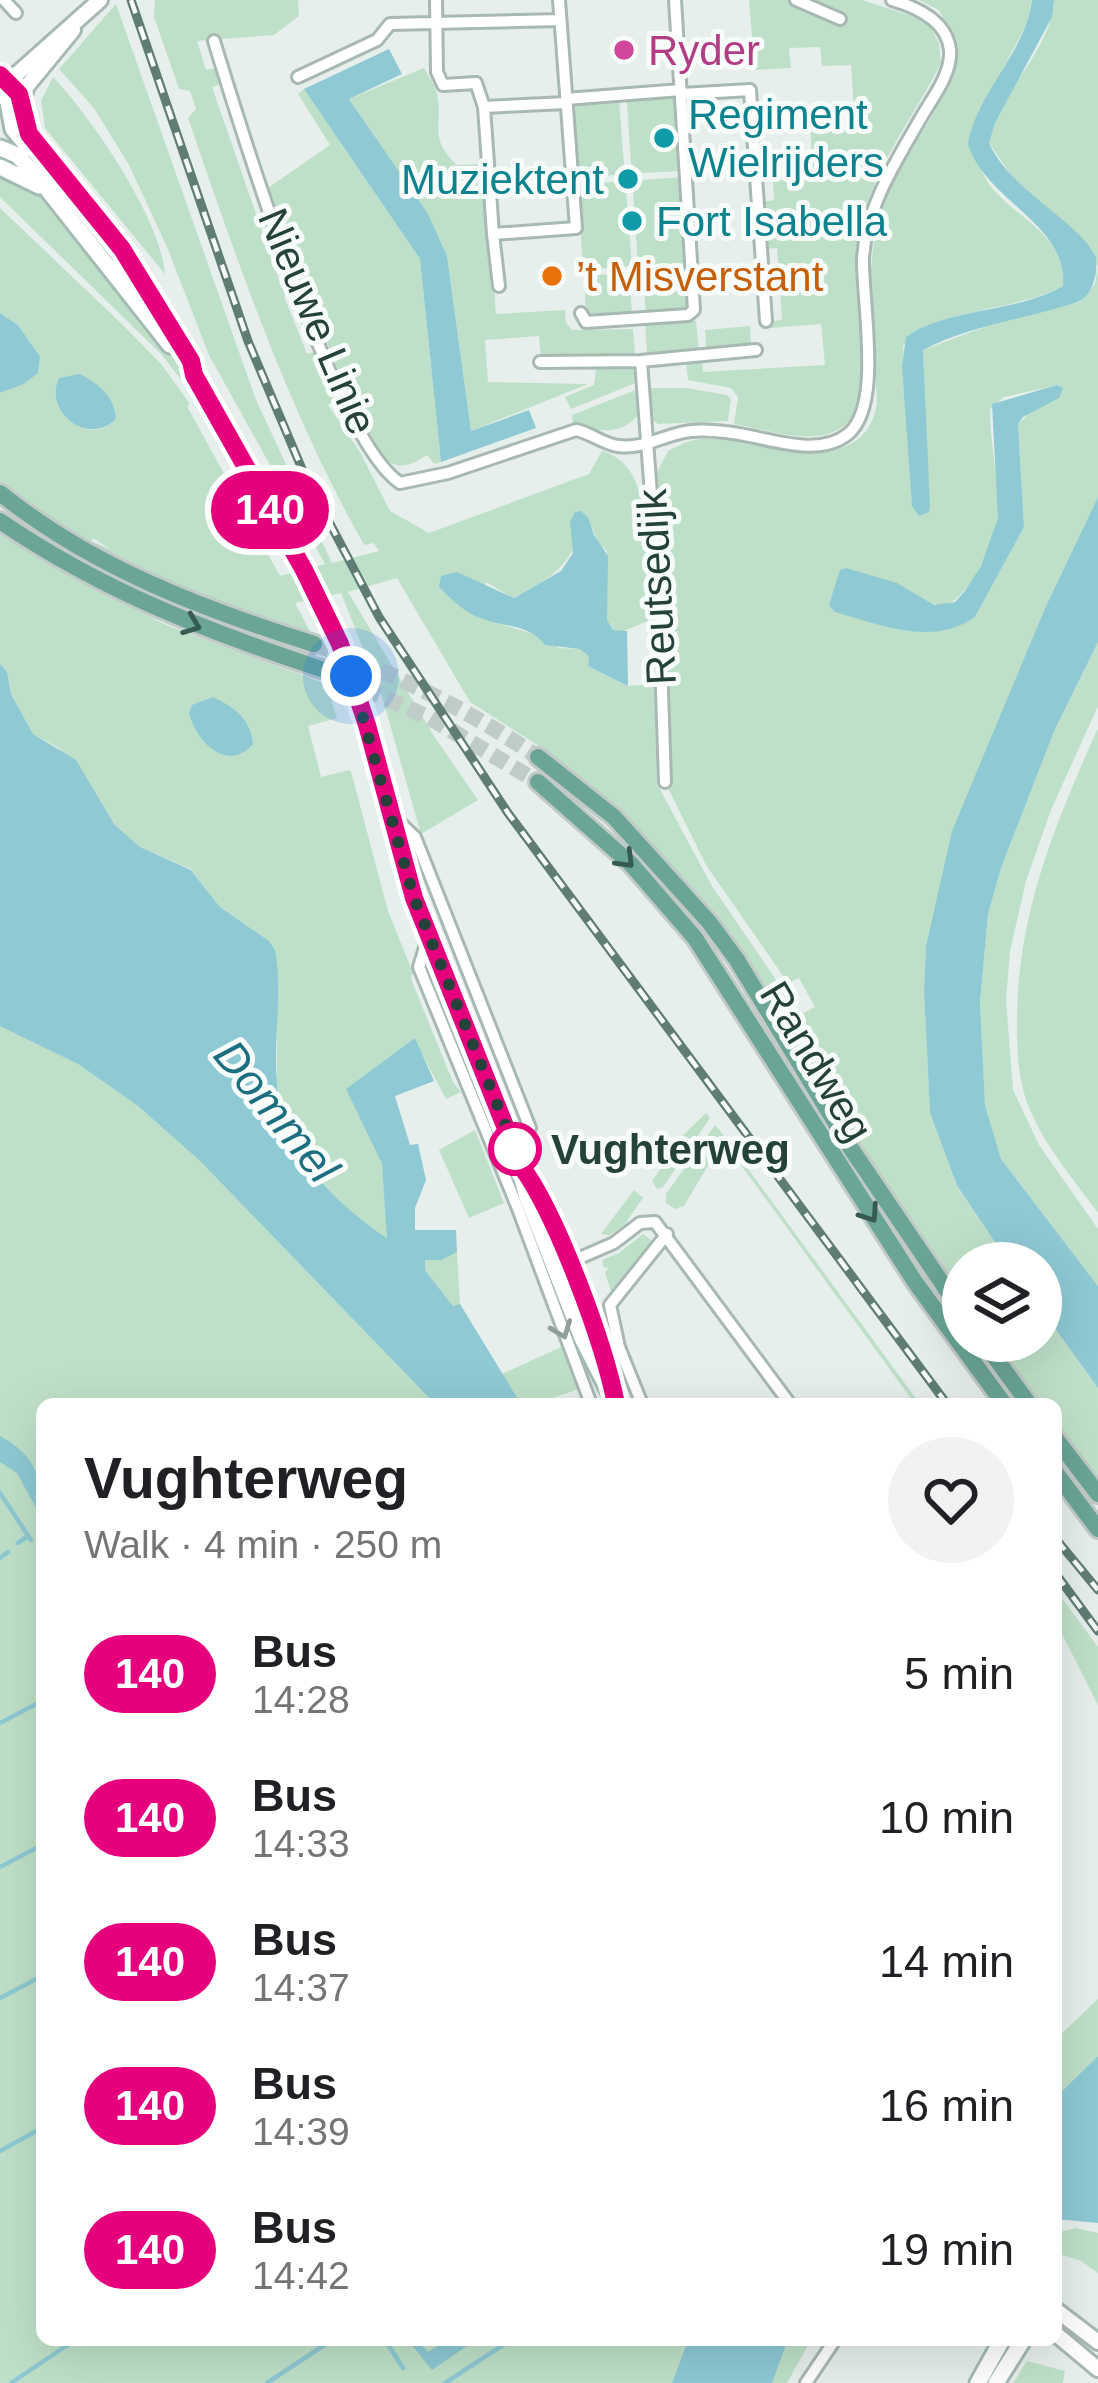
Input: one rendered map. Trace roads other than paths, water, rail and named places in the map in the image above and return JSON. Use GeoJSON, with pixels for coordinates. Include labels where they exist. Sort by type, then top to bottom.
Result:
{"type":"FeatureCollection","features":[{"type":"Feature","properties":{"kind":"main road"},"geometry":{"type":"LineString","coordinates":[[2,80],[8,102],[20,118]]}},
{"type":"Feature","properties":{"kind":"main road"},"geometry":{"type":"LineString","coordinates":[[2,80],[29,134],[122,249],[191,361],[194,375]]}},
{"type":"Feature","properties":{"kind":"main road"},"geometry":{"type":"LineString","coordinates":[[20,118],[0,147],[16,155],[52,194],[194,375],[318,597],[351,676],[429,934],[521,1166],[534,1183],[555,1269],[592,1323],[614,1398]]}},
{"type":"Feature","properties":{"kind":"main road"},"geometry":{"type":"LineString","coordinates":[[0,167],[52,194]]}},
{"type":"Feature","properties":{"kind":"main road"},"geometry":{"type":"LineString","coordinates":[[0,493],[99,559],[184,599],[314,644]]}},
{"type":"Feature","properties":{"kind":"main road"},"geometry":{"type":"LineString","coordinates":[[0,521],[86,576],[172,617],[321,669]]}},
{"type":"Feature","properties":{"kind":"main road","name":"Randweg"},"geometry":{"type":"LineString","coordinates":[[538,757],[614,818],[709,922],[942,1283]]}},
{"type":"Feature","properties":{"kind":"main road","name":"Randweg"},"geometry":{"type":"LineString","coordinates":[[538,782],[632,864],[695,938],[889,1242],[1000,1398]]}},
{"type":"Feature","properties":{"kind":"main road"},"geometry":{"type":"LineString","coordinates":[[998,1362],[1025,1398]]}},
{"type":"Feature","properties":{"kind":"main road"},"geometry":{"type":"LineString","coordinates":[[1062,1447],[1098,1494]]}},
{"type":"Feature","properties":{"kind":"main road"},"geometry":{"type":"LineString","coordinates":[[1062,1481],[1098,1529]]}},
{"type":"Feature","properties":{"kind":"main road"},"geometry":{"type":"LineString","coordinates":[[978,2383],[999,2346]]}},
{"type":"Feature","properties":{"kind":"main road"},"geometry":{"type":"LineString","coordinates":[[996,2383],[1019,2346]]}},
{"type":"Feature","properties":{"kind":"street"},"geometry":{"type":"LineString","coordinates":[[4,0],[16,13]]}},
{"type":"Feature","properties":{"kind":"street"},"geometry":{"type":"LineString","coordinates":[[20,118],[27,86],[100,0]]}},
{"type":"Feature","properties":{"kind":"street"},"geometry":{"type":"LineString","coordinates":[[436,0],[437,72],[443,85],[476,83],[484,107],[499,286]]}},
{"type":"Feature","properties":{"kind":"street"},"geometry":{"type":"LineString","coordinates":[[493,234],[576,228],[559,0]]}},
{"type":"Feature","properties":{"kind":"street"},"geometry":{"type":"LineString","coordinates":[[581,313],[586,322],[692,314],[675,0]]}},
{"type":"Feature","properties":{"kind":"street"},"geometry":{"type":"LineString","coordinates":[[796,0],[840,19]]}},
{"type":"Feature","properties":{"kind":"street","name":"Reutsedijk"},"geometry":{"type":"LineString","coordinates":[[665,782],[648,444],[694,430],[823,445],[845,437],[862,420],[868,399],[863,300],[868,229],[891,170],[946,75],[950,52],[946,36],[933,19],[892,0]]}},
{"type":"Feature","properties":{"kind":"street"},"geometry":{"type":"LineString","coordinates":[[298,76],[377,40],[390,24],[560,20]]}},
{"type":"Feature","properties":{"kind":"street"},"geometry":{"type":"LineString","coordinates":[[2,80],[75,25]]}},
{"type":"Feature","properties":{"kind":"street","name":"Nieuwe Linie"},"geometry":{"type":"LineString","coordinates":[[214,41],[263,195],[334,378],[390,476],[400,483],[434,476],[576,430],[618,446],[648,444]]}},
{"type":"Feature","properties":{"kind":"street"},"geometry":{"type":"LineString","coordinates":[[484,107],[750,90],[766,321]]}},
{"type":"Feature","properties":{"kind":"street"},"geometry":{"type":"LineString","coordinates":[[540,362],[641,361],[755,350]]}},
{"type":"Feature","properties":{"kind":"street"},"geometry":{"type":"LineString","coordinates":[[641,361],[648,444]]}},
{"type":"Feature","properties":{"kind":"street"},"geometry":{"type":"LineString","coordinates":[[389,813],[415,837],[530,1128],[510,1136]]}},
{"type":"Feature","properties":{"kind":"street"},"geometry":{"type":"LineString","coordinates":[[429,934],[418,967],[555,1269],[588,1398]]}},
{"type":"Feature","properties":{"kind":"street"},"geometry":{"type":"LineString","coordinates":[[555,1269],[614,1243],[648,1221],[655,1222],[786,1398]]}},
{"type":"Feature","properties":{"kind":"street"},"geometry":{"type":"LineString","coordinates":[[640,1398],[619,1347],[610,1306],[667,1234]]}},
{"type":"Feature","properties":{"kind":"street"},"geometry":{"type":"LineString","coordinates":[[1062,2315],[1098,2342]]}},
{"type":"Feature","properties":{"kind":"street"},"geometry":{"type":"LineString","coordinates":[[1062,2339],[1098,2369]]}},
{"type":"Feature","properties":{"kind":"street"},"geometry":{"type":"LineString","coordinates":[[806,2383],[831,2346]]}},
{"type":"Feature","properties":{"kind":"water"},"geometry":{"type":"Polygon","coordinates":[[[1032,0],[1054,0],[1052,17],[989,143],[1013,176],[1088,245],[1096,258],[1095,278],[1086,296],[1075,303],[979,328],[923,350],[930,505],[929,512],[919,516],[912,506],[902,366],[906,337],[942,320],[1025,301],[1063,286],[1053,245],[991,181],[968,144],[981,107],[1021,37],[1032,0]]]}},
{"type":"Feature","properties":{"kind":"water"},"geometry":{"type":"Polygon","coordinates":[[[389,49],[402,74],[349,99],[428,214],[447,256],[471,431],[529,410],[536,428],[441,462],[420,259],[304,89],[389,49]]]}},
{"type":"Feature","properties":{"kind":"water"},"geometry":{"type":"Polygon","coordinates":[[[0,313],[18,325],[40,357],[38,373],[0,393],[0,313]]]}},
{"type":"Feature","properties":{"kind":"water"},"geometry":{"type":"Polygon","coordinates":[[[80,374],[100,387],[112,404],[116,419],[105,427],[93,429],[71,422],[57,403],[59,378],[80,374]]]}},
{"type":"Feature","properties":{"kind":"water"},"geometry":{"type":"Polygon","coordinates":[[[1057,385],[1063,388],[1059,398],[1018,424],[1024,527],[975,617],[959,626],[924,632],[835,612],[829,605],[840,570],[846,568],[897,583],[934,605],[955,602],[981,566],[998,518],[992,404],[1057,385]]]}},
{"type":"Feature","properties":{"kind":"water"},"geometry":{"type":"Polygon","coordinates":[[[1098,497],[1098,642],[1055,729],[1001,868],[988,914],[980,1002],[985,1105],[1001,1159],[1098,1286],[1098,1388],[1062,1338],[1062,1242],[995,1242],[957,1186],[930,1113],[926,946],[952,831],[1046,606],[1098,497]]]}},
{"type":"Feature","properties":{"kind":"water"},"geometry":{"type":"Polygon","coordinates":[[[581,511],[608,556],[607,620],[613,630],[627,631],[628,686],[588,666],[589,656],[580,649],[545,645],[524,630],[474,615],[439,587],[441,576],[457,572],[514,598],[561,571],[573,553],[570,522],[581,511]]]}},
{"type":"Feature","properties":{"kind":"water","name":"Dommel"},"geometry":{"type":"Polygon","coordinates":[[[0,664],[33,734],[76,760],[114,824],[140,847],[191,870],[220,907],[269,941],[277,966],[277,1082],[289,1131],[330,1191],[387,1238],[382,1164],[346,1089],[415,1038],[434,1081],[395,1096],[410,1145],[418,1144],[426,1180],[415,1208],[415,1230],[456,1230],[457,1252],[442,1260],[425,1260],[425,1270],[453,1306],[460,1304],[517,1398],[429,1398],[200,1161],[138,1106],[78,1064],[0,1026],[0,664]]]}},
{"type":"Feature","properties":{"kind":"water"},"geometry":{"type":"Polygon","coordinates":[[[213,697],[234,710],[249,728],[253,744],[243,752],[223,755],[198,734],[189,713],[192,705],[213,697]]]}},
{"type":"Feature","properties":{"kind":"water"},"geometry":{"type":"Polygon","coordinates":[[[0,1436],[22,1452],[35,1470],[36,1508],[17,1473],[0,1462],[0,1436]]]}},
{"type":"Feature","properties":{"kind":"water"},"geometry":{"type":"Polygon","coordinates":[[[1098,2056],[1098,2223],[1062,2220],[1062,2091],[1098,2056]]]}},
{"type":"Feature","properties":{"kind":"water"},"geometry":{"type":"Polygon","coordinates":[[[413,2346],[428,2352],[438,2346],[467,2346],[432,2370],[413,2346]]]}},
{"type":"Feature","properties":{"kind":"water"},"geometry":{"type":"Polygon","coordinates":[[[686,2346],[786,2346],[772,2383],[672,2383],[686,2346]]]}},
{"type":"Feature","properties":{"kind":"waterway"},"geometry":{"type":"LineString","coordinates":[[0,1493],[31,1540]]}},
{"type":"Feature","properties":{"kind":"waterway"},"geometry":{"type":"LineString","coordinates":[[18,1543],[28,1536]]}},
{"type":"Feature","properties":{"kind":"waterway"},"geometry":{"type":"LineString","coordinates":[[0,1558],[8,1552]]}},
{"type":"Feature","properties":{"kind":"waterway"},"geometry":{"type":"LineString","coordinates":[[0,1723],[36,1704]]}},
{"type":"Feature","properties":{"kind":"waterway"},"geometry":{"type":"LineString","coordinates":[[0,1867],[36,1848]]}},
{"type":"Feature","properties":{"kind":"waterway"},"geometry":{"type":"LineString","coordinates":[[0,1998],[36,1979]]}},
{"type":"Feature","properties":{"kind":"waterway"},"geometry":{"type":"LineString","coordinates":[[0,2151],[36,2131]]}},
{"type":"Feature","properties":{"kind":"waterway"},"geometry":{"type":"LineString","coordinates":[[11,2383],[66,2346]]}},
{"type":"Feature","properties":{"kind":"waterway"},"geometry":{"type":"LineString","coordinates":[[267,2383],[323,2346]]}},
{"type":"Feature","properties":{"kind":"waterway"},"geometry":{"type":"LineString","coordinates":[[389,2346],[403,2368]]}},
{"type":"Feature","properties":{"kind":"waterway"},"geometry":{"type":"LineString","coordinates":[[445,2383],[502,2346]]}},
{"type":"Feature","properties":{"kind":"tunnel"},"geometry":{"type":"LineString","coordinates":[[314,644],[429,693],[538,757]]}},
{"type":"Feature","properties":{"kind":"tunnel"},"geometry":{"type":"LineString","coordinates":[[321,669],[430,718],[538,782]]}},
{"type":"Feature","properties":{"kind":"railway"},"geometry":{"type":"LineString","coordinates":[[131,0],[248,341],[305,476],[379,617],[508,813],[943,1398]]}},
{"type":"Feature","properties":{"kind":"railway"},"geometry":{"type":"LineString","coordinates":[[1062,1546],[1098,1590]]}},
{"type":"Feature","properties":{"kind":"railway"},"geometry":{"type":"LineString","coordinates":[[1062,1582],[1098,1631]]}},
{"type":"Feature","properties":{"kind":"place","name":"Ryder"},"geometry":{"type":"Point","coordinates":[624,50]}},
{"type":"Feature","properties":{"kind":"place","name":"Regiment Wielrijders"},"geometry":{"type":"Point","coordinates":[664,138]}},
{"type":"Feature","properties":{"kind":"place","name":"Muziektent"},"geometry":{"type":"Point","coordinates":[628,179]}},
{"type":"Feature","properties":{"kind":"place","name":"Fort Isabella"},"geometry":{"type":"Point","coordinates":[632,221]}},
{"type":"Feature","properties":{"kind":"place","name":"’t Misverstant"},"geometry":{"type":"Point","coordinates":[552,276]}},
{"type":"Feature","properties":{"kind":"place","name":"Vughterweg"},"geometry":{"type":"Point","coordinates":[515,1149]}}]}
